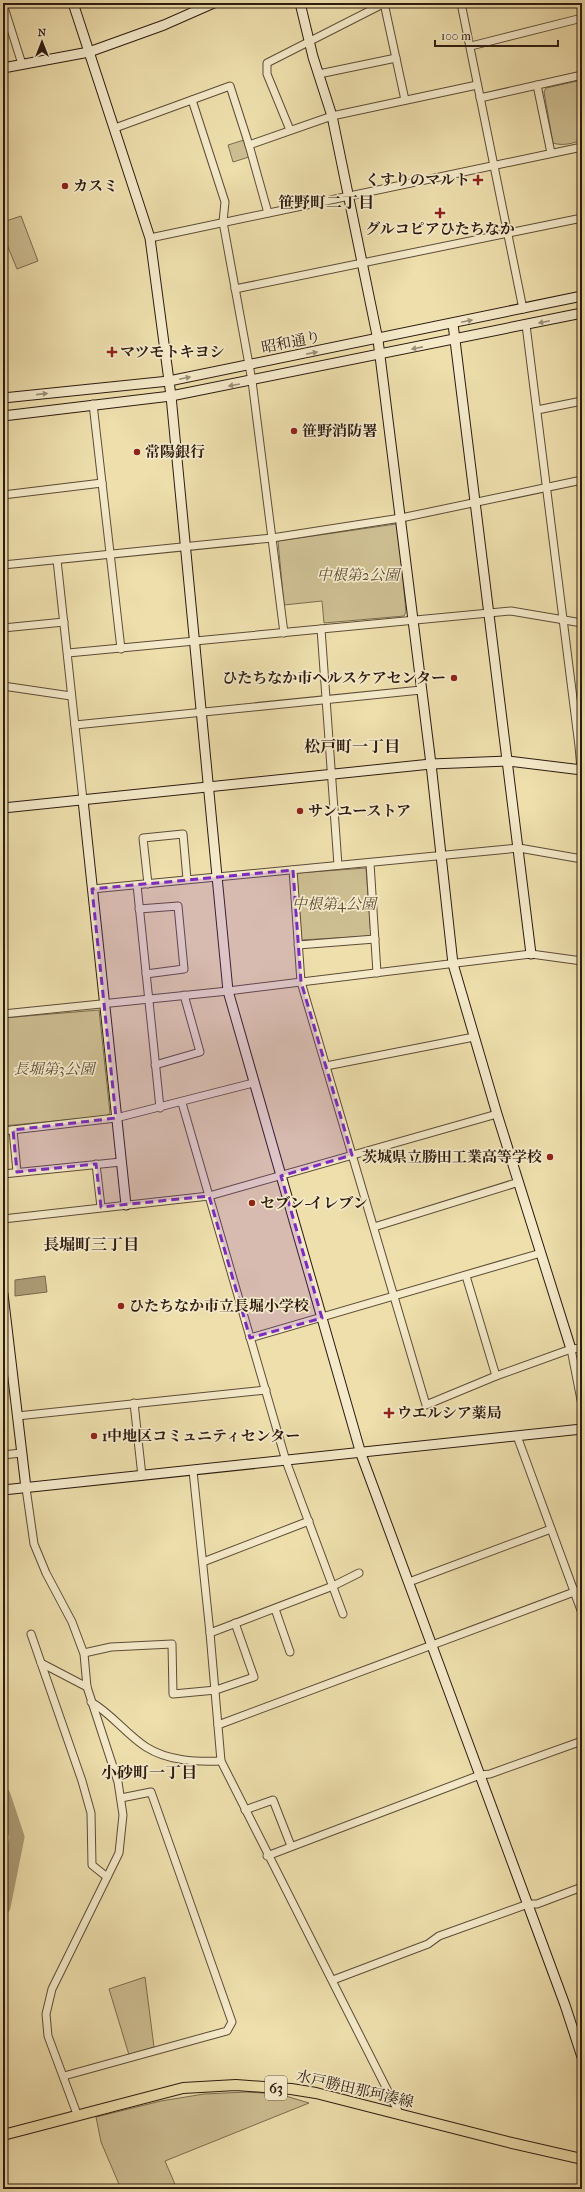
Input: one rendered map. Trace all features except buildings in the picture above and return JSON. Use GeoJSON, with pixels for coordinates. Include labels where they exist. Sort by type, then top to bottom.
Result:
{"type":"FeatureCollection","features":[{"type":"Feature","properties":{"kind":"main road","name":"水戸勝田那珂湊線"},"geometry":{"type":"LineString","coordinates":[[3,2135],[77,2114],[183,2088],[236,2085],[291,2089],[316,2093],[582,2159]]}},
{"type":"Feature","properties":{"kind":"street"},"geometry":{"type":"LineString","coordinates":[[73,3],[150,238],[171,396],[184,546],[228,991],[253,1083],[361,1454],[579,2037],[582,2057]]}},
{"type":"Feature","properties":{"kind":"street"},"geometry":{"type":"LineString","coordinates":[[3,68],[89,52],[164,25],[214,3]]}},
{"type":"Feature","properties":{"kind":"street"},"geometry":{"type":"LineString","coordinates":[[300,3],[309,43],[332,116],[378,340],[431,764],[453,964],[497,1114],[571,1349],[582,1406]]}},
{"type":"Feature","properties":{"kind":"street"},"geometry":{"type":"LineString","coordinates":[[290,130],[267,74],[267,63],[309,43],[384,3],[405,100]]}},
{"type":"Feature","properties":{"kind":"street"},"geometry":{"type":"LineString","coordinates":[[461,3],[471,46],[477,85],[495,165],[523,309]]}},
{"type":"Feature","properties":{"kind":"street"},"geometry":{"type":"LineString","coordinates":[[3,4],[22,64]]}},
{"type":"Feature","properties":{"kind":"street"},"geometry":{"type":"LineString","coordinates":[[471,46],[582,18]]}},
{"type":"Feature","properties":{"kind":"street"},"geometry":{"type":"LineString","coordinates":[[319,74],[396,58]]}},
{"type":"Feature","properties":{"kind":"street"},"geometry":{"type":"LineString","coordinates":[[480,98],[582,75]]}},
{"type":"Feature","properties":{"kind":"street"},"geometry":{"type":"LineString","coordinates":[[249,145],[332,116],[477,85]]}},
{"type":"Feature","properties":{"kind":"street"},"geometry":{"type":"LineString","coordinates":[[537,85],[551,152]]}},
{"type":"Feature","properties":{"kind":"street"},"geometry":{"type":"LineString","coordinates":[[115,128],[230,86],[268,212]]}},
{"type":"Feature","properties":{"kind":"street"},"geometry":{"type":"LineString","coordinates":[[192,100],[225,202],[223,222],[252,381],[284,633]]}},
{"type":"Feature","properties":{"kind":"street"},"geometry":{"type":"LineString","coordinates":[[150,238],[551,152],[582,147]]}},
{"type":"Feature","properties":{"kind":"street"},"geometry":{"type":"LineString","coordinates":[[235,289],[582,218]]}},
{"type":"Feature","properties":{"kind":"street","name":"昭和通り"},"geometry":{"type":"LineString","coordinates":[[3,398],[169,381],[378,340],[582,296]]}},
{"type":"Feature","properties":{"kind":"street","name":"昭和通り"},"geometry":{"type":"LineString","coordinates":[[3,416],[93,404],[171,396],[456,340],[582,313]]}},
{"type":"Feature","properties":{"kind":"street"},"geometry":{"type":"LineString","coordinates":[[453,324],[531,954]]}},
{"type":"Feature","properties":{"kind":"street"},"geometry":{"type":"LineString","coordinates":[[3,808],[431,764],[508,761],[581,770],[578,732],[562,619],[526,325]]}},
{"type":"Feature","properties":{"kind":"street"},"geometry":{"type":"LineString","coordinates":[[537,410],[582,401]]}},
{"type":"Feature","properties":{"kind":"street"},"geometry":{"type":"LineString","coordinates":[[93,404],[121,648]]}},
{"type":"Feature","properties":{"kind":"street"},"geometry":{"type":"LineString","coordinates":[[3,565],[57,560],[111,552],[272,538],[401,518],[582,480]]}},
{"type":"Feature","properties":{"kind":"street"},"geometry":{"type":"LineString","coordinates":[[3,495],[102,483]]}},
{"type":"Feature","properties":{"kind":"street"},"geometry":{"type":"LineString","coordinates":[[57,560],[126,1205]]}},
{"type":"Feature","properties":{"kind":"street"},"geometry":{"type":"LineString","coordinates":[[68,654],[413,619],[511,611],[582,623]]}},
{"type":"Feature","properties":{"kind":"street"},"geometry":{"type":"LineString","coordinates":[[3,628],[64,622]]}},
{"type":"Feature","properties":{"kind":"street"},"geometry":{"type":"LineString","coordinates":[[321,629],[338,865]]}},
{"type":"Feature","properties":{"kind":"street"},"geometry":{"type":"LineString","coordinates":[[3,686],[71,696]]}},
{"type":"Feature","properties":{"kind":"street"},"geometry":{"type":"LineString","coordinates":[[75,725],[421,690]]}},
{"type":"Feature","properties":{"kind":"street"},"geometry":{"type":"LineString","coordinates":[[148,884],[143,838],[182,834],[187,879]]}},
{"type":"Feature","properties":{"kind":"street"},"geometry":{"type":"LineString","coordinates":[[92,889],[519,848],[582,859]]}},
{"type":"Feature","properties":{"kind":"street"},"geometry":{"type":"LineString","coordinates":[[370,862],[377,973]]}},
{"type":"Feature","properties":{"kind":"street"},"geometry":{"type":"LineString","coordinates":[[292,870],[301,982],[426,1404],[496,1376],[571,1349],[582,1348]]}},
{"type":"Feature","properties":{"kind":"street"},"geometry":{"type":"LineString","coordinates":[[137,885],[160,1108]]}},
{"type":"Feature","properties":{"kind":"street"},"geometry":{"type":"LineString","coordinates":[[139,909],[178,906],[184,969],[146,974]]}},
{"type":"Feature","properties":{"kind":"street"},"geometry":{"type":"LineString","coordinates":[[298,945],[375,939]]}},
{"type":"Feature","properties":{"kind":"street"},"geometry":{"type":"LineString","coordinates":[[3,1014],[104,1005],[228,991],[531,954],[582,961]]}},
{"type":"Feature","properties":{"kind":"street"},"geometry":{"type":"LineString","coordinates":[[155,1065],[200,1052],[184,995]]}},
{"type":"Feature","properties":{"kind":"street"},"geometry":{"type":"LineString","coordinates":[[326,1066],[474,1037]]}},
{"type":"Feature","properties":{"kind":"street"},"geometry":{"type":"LineString","coordinates":[[3,1131],[116,1118],[182,1103],[253,1083]]}},
{"type":"Feature","properties":{"kind":"street"},"geometry":{"type":"LineString","coordinates":[[182,1103],[286,1461],[343,1614]]}},
{"type":"Feature","properties":{"kind":"street"},"geometry":{"type":"LineString","coordinates":[[3,1219],[209,1196],[497,1114]]}},
{"type":"Feature","properties":{"kind":"street"},"geometry":{"type":"LineString","coordinates":[[13,1130],[17,1172]]}},
{"type":"Feature","properties":{"kind":"street"},"geometry":{"type":"LineString","coordinates":[[3,1174],[121,1162]]}},
{"type":"Feature","properties":{"kind":"street"},"geometry":{"type":"LineString","coordinates":[[96,1164],[101,1207]]}},
{"type":"Feature","properties":{"kind":"street"},"geometry":{"type":"LineString","coordinates":[[374,1227],[519,1182]]}},
{"type":"Feature","properties":{"kind":"street"},"geometry":{"type":"LineString","coordinates":[[250,1338],[395,1298],[541,1253]]}},
{"type":"Feature","properties":{"kind":"street"},"geometry":{"type":"LineString","coordinates":[[466,1276],[496,1376]]}},
{"type":"Feature","properties":{"kind":"street"},"geometry":{"type":"LineString","coordinates":[[3,1294],[6,1349],[17,1416],[34,1544],[46,1573],[72,1622],[84,1653],[87,1687],[118,1782],[123,1815],[122,1837],[119,1853],[52,1989],[46,2014],[48,2036],[77,2114]]}},
{"type":"Feature","properties":{"kind":"street"},"geometry":{"type":"LineString","coordinates":[[17,1416],[266,1390]]}},
{"type":"Feature","properties":{"kind":"street"},"geometry":{"type":"LineString","coordinates":[[134,1403],[142,1476]]}},
{"type":"Feature","properties":{"kind":"street"},"geometry":{"type":"LineString","coordinates":[[3,1490],[361,1454],[582,1429]]}},
{"type":"Feature","properties":{"kind":"street"},"geometry":{"type":"LineString","coordinates":[[517,1436],[582,1613]]}},
{"type":"Feature","properties":{"kind":"street"},"geometry":{"type":"LineString","coordinates":[[3,1455],[21,1453]]}},
{"type":"Feature","properties":{"kind":"street"},"geometry":{"type":"LineString","coordinates":[[193,1471],[216,1690],[221,1761],[267,1856],[333,1980],[400,2115]]}},
{"type":"Feature","properties":{"kind":"street"},"geometry":{"type":"LineString","coordinates":[[203,1562],[309,1521]]}},
{"type":"Feature","properties":{"kind":"street"},"geometry":{"type":"LineString","coordinates":[[409,1582],[551,1529]]}},
{"type":"Feature","properties":{"kind":"street"},"geometry":{"type":"LineString","coordinates":[[210,1633],[333,1586],[359,1573]]}},
{"type":"Feature","properties":{"kind":"street"},"geometry":{"type":"LineString","coordinates":[[218,1725],[582,1589]]}},
{"type":"Feature","properties":{"kind":"street"},"geometry":{"type":"LineString","coordinates":[[275,1609],[290,1652]]}},
{"type":"Feature","properties":{"kind":"street"},"geometry":{"type":"LineString","coordinates":[[84,1653],[111,1647],[172,1644],[173,1694],[216,1690],[254,1677],[235,1623]]}},
{"type":"Feature","properties":{"kind":"street"},"geometry":{"type":"LineString","coordinates":[[31,1634],[82,1781],[91,1813],[92,1865],[108,1877]]}},
{"type":"Feature","properties":{"kind":"street"},"geometry":{"type":"LineString","coordinates":[[41,1663],[87,1687]]}},
{"type":"Feature","properties":{"kind":"street"},"geometry":{"type":"LineString","coordinates":[[91,1702],[104,1709],[146,1748],[192,1762],[221,1761]]}},
{"type":"Feature","properties":{"kind":"street"},"geometry":{"type":"LineString","coordinates":[[267,1856],[480,1775],[490,1774],[582,1741]]}},
{"type":"Feature","properties":{"kind":"street"},"geometry":{"type":"LineString","coordinates":[[64,2076],[227,2031],[232,2022],[151,1792],[121,1798]]}},
{"type":"Feature","properties":{"kind":"street"},"geometry":{"type":"LineString","coordinates":[[245,1810],[273,1800],[291,1846]]}},
{"type":"Feature","properties":{"kind":"street"},"geometry":{"type":"LineString","coordinates":[[333,1980],[428,1944],[439,1936],[528,1904],[537,1904],[582,1887]]}},
{"type":"Feature","properties":{"kind":"highlighted area"},"geometry":{"type":"Polygon","coordinates":[[[293,870],[301,982],[352,1155],[281,1176],[322,1318],[250,1338],[209,1196],[101,1207],[96,1164],[17,1172],[13,1130],[116,1118],[92,889],[293,870]]]}},
{"type":"Feature","properties":{"kind":"green space"},"geometry":{"type":"Polygon","coordinates":[[[582,80],[581,139],[568,144],[553,143],[544,92],[546,88],[582,80]]]}},
{"type":"Feature","properties":{"kind":"green space"},"geometry":{"type":"Polygon","coordinates":[[[244,140],[249,157],[233,162],[228,145],[244,140]]]}},
{"type":"Feature","properties":{"kind":"green space"},"geometry":{"type":"Polygon","coordinates":[[[21,216],[38,261],[17,269],[3,235],[3,222],[21,216]]]}},
{"type":"Feature","properties":{"kind":"green space","name":"中根第2公園"},"geometry":{"type":"Polygon","coordinates":[[[396,524],[398,527],[406,612],[404,616],[324,623],[322,601],[284,605],[278,541],[396,524]]]}},
{"type":"Feature","properties":{"kind":"green space","name":"中根第4公園"},"geometry":{"type":"Polygon","coordinates":[[[366,868],[371,936],[301,940],[297,873],[366,868]]]}},
{"type":"Feature","properties":{"kind":"green space","name":"長堀第3公園"},"geometry":{"type":"Polygon","coordinates":[[[99,1010],[110,1113],[106,1116],[3,1126],[3,1018],[99,1010]]]}},
{"type":"Feature","properties":{"kind":"green space"},"geometry":{"type":"Polygon","coordinates":[[[145,1977],[154,2047],[129,2055],[109,1989],[145,1977]]]}},
{"type":"Feature","properties":{"kind":"green space"},"geometry":{"type":"Polygon","coordinates":[[[247,2092],[279,2094],[309,2103],[165,2161],[177,2189],[121,2189],[101,2142],[96,2117],[161,2101],[204,2094],[247,2092]]]}},
{"type":"Feature","properties":{"kind":"shaded area"},"geometry":{"type":"Polygon","coordinates":[[[45,1276],[47,1292],[15,1296],[15,1280],[45,1276]]]}},
{"type":"Feature","properties":{"kind":"waterway"},"geometry":{"type":"LineString","coordinates":[[3,1795],[17,1837],[3,1907]]}},
{"type":"Feature","properties":{"kind":"place","name":"くすりのマルト"},"geometry":{"type":"Point","coordinates":[478,180]}},
{"type":"Feature","properties":{"kind":"place","name":"カスミ"},"geometry":{"type":"Point","coordinates":[65,186]}},
{"type":"Feature","properties":{"kind":"place","name":"グルコピアひたちなか"},"geometry":{"type":"Point","coordinates":[440,213]}},
{"type":"Feature","properties":{"kind":"place","name":"マツモトキヨシ"},"geometry":{"type":"Point","coordinates":[112,352]}},
{"type":"Feature","properties":{"kind":"place","name":"笹野消防署"},"geometry":{"type":"Point","coordinates":[294,431]}},
{"type":"Feature","properties":{"kind":"place","name":"常陽銀行"},"geometry":{"type":"Point","coordinates":[137,452]}},
{"type":"Feature","properties":{"kind":"place","name":"ひたちなか市ヘルスケアセンター"},"geometry":{"type":"Point","coordinates":[454,678]}},
{"type":"Feature","properties":{"kind":"place","name":"サンユーストア"},"geometry":{"type":"Point","coordinates":[300,811]}},
{"type":"Feature","properties":{"kind":"place","name":"茨城県立勝田工業高等学校"},"geometry":{"type":"Point","coordinates":[550,1157]}},
{"type":"Feature","properties":{"kind":"place","name":"セブン-イレブン"},"geometry":{"type":"Point","coordinates":[252,1203]}},
{"type":"Feature","properties":{"kind":"place","name":"ひたちなか市立長堀小学校"},"geometry":{"type":"Point","coordinates":[121,1306]}},
{"type":"Feature","properties":{"kind":"place","name":"ウエルシア薬局"},"geometry":{"type":"Point","coordinates":[389,1413]}},
{"type":"Feature","properties":{"kind":"place","name":"1中地区コミュニティセンター"},"geometry":{"type":"Point","coordinates":[94,1436]}},
{"type":"Feature","properties":{"kind":"district","name":"笹野町二丁目"},"geometry":{"type":"Point","coordinates":[326,202]}},
{"type":"Feature","properties":{"kind":"district","name":"松戸町一丁目"},"geometry":{"type":"Point","coordinates":[352,746]}},
{"type":"Feature","properties":{"kind":"district","name":"長堀町三丁目"},"geometry":{"type":"Point","coordinates":[91,1244]}},
{"type":"Feature","properties":{"kind":"district","name":"小砂町一丁目"},"geometry":{"type":"Point","coordinates":[149,1772]}}]}
